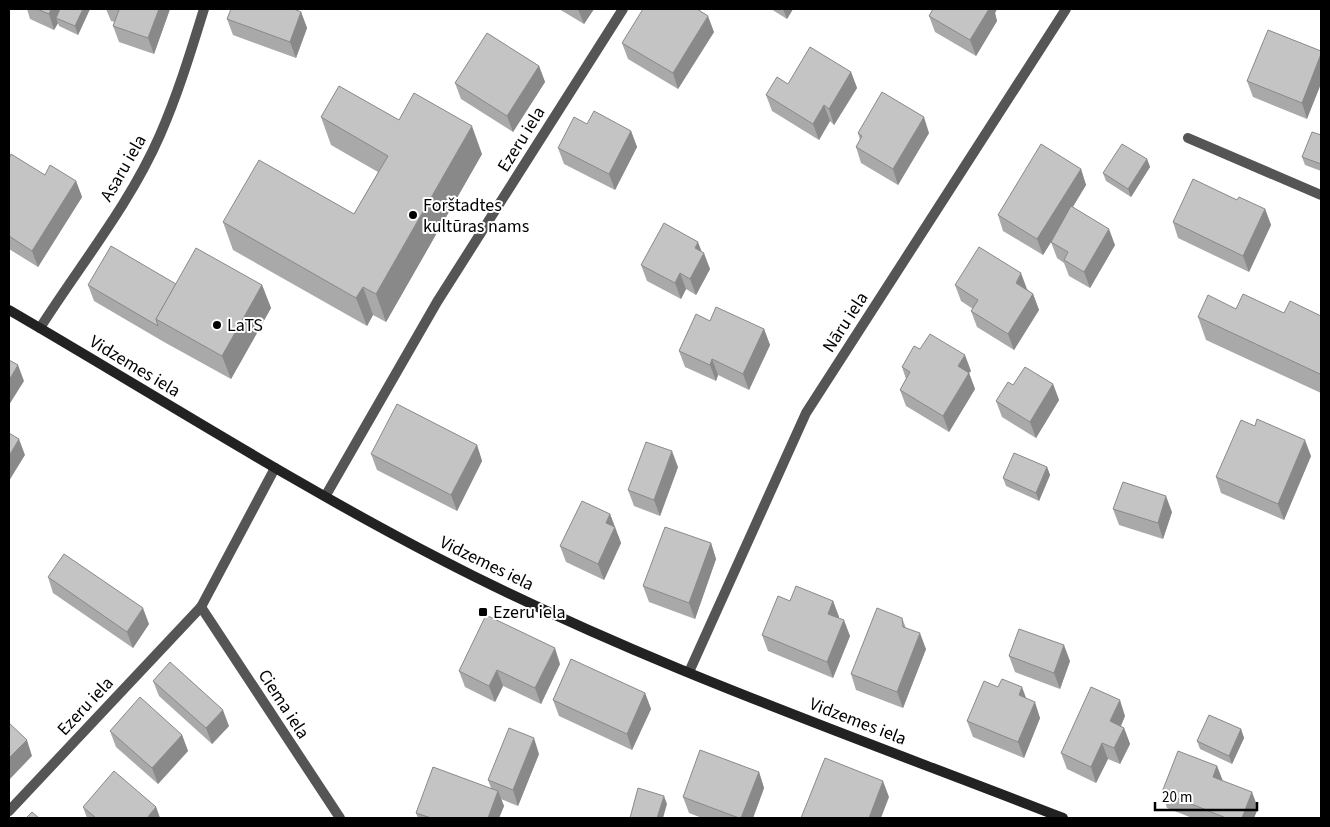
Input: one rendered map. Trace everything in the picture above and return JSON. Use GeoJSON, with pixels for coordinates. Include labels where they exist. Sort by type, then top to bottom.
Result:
{"type":"FeatureCollection","features":[{"type":"Feature","properties":{"kind":"street","name":"Asaru iela"},"geometry":{"type":"LineString","coordinates":[[40,328],[130,191],[160,135],[184,72],[204,9]]}},
{"type":"Feature","properties":{"kind":"street","name":"Ezeru iela"},"geometry":{"type":"LineString","coordinates":[[326,495],[437,302],[623,9]]}},
{"type":"Feature","properties":{"kind":"street","name":"Nāru iela"},"geometry":{"type":"LineString","coordinates":[[688,672],[806,413],[1066,9]]}},
{"type":"Feature","properties":{"kind":"street"},"geometry":{"type":"LineString","coordinates":[[1188,138],[1321,195]]}},
{"type":"Feature","properties":{"kind":"street","name":"Vidzemes iela"},"geometry":{"type":"LineString","coordinates":[[9,310],[275,468],[437,558],[522,599],[688,672],[1063,818]]}},
{"type":"Feature","properties":{"kind":"street","name":"Ezeru iela"},"geometry":{"type":"LineString","coordinates":[[9,811],[201,607],[275,468]]}},
{"type":"Feature","properties":{"kind":"street","name":"Ciema iela"},"geometry":{"type":"LineString","coordinates":[[201,607],[340,818]]}},
{"type":"Feature","properties":{"kind":"building"},"geometry":{"type":"Polygon","coordinates":[[[37,9],[51,9],[49,14],[37,9]]]}},
{"type":"Feature","properties":{"kind":"building"},"geometry":{"type":"Polygon","coordinates":[[[60,9],[83,9],[75,26],[56,18],[60,9]]]}},
{"type":"Feature","properties":{"kind":"building"},"geometry":{"type":"Polygon","coordinates":[[[115,9],[159,9],[148,38],[113,26],[119,10],[115,9]]]}},
{"type":"Feature","properties":{"kind":"building"},"geometry":{"type":"Polygon","coordinates":[[[231,9],[294,9],[301,12],[290,42],[227,19],[231,9]]]}},
{"type":"Feature","properties":{"kind":"building"},"geometry":{"type":"Polygon","coordinates":[[[643,9],[697,9],[708,16],[673,73],[622,43],[643,9]]]}},
{"type":"Feature","properties":{"kind":"building"},"geometry":{"type":"Polygon","coordinates":[[[933,9],[989,9],[970,40],[929,16],[933,9]]]}},
{"type":"Feature","properties":{"kind":"building"},"geometry":{"type":"Polygon","coordinates":[[[1268,30],[1321,51],[1302,103],[1247,81],[1268,30]]]}},
{"type":"Feature","properties":{"kind":"building"},"geometry":{"type":"Polygon","coordinates":[[[487,33],[539,66],[507,116],[455,83],[487,33]]]}},
{"type":"Feature","properties":{"kind":"building"},"geometry":{"type":"Polygon","coordinates":[[[810,47],[851,72],[829,109],[824,105],[813,124],[766,95],[777,77],[788,84],[810,47]]]}},
{"type":"Feature","properties":{"kind":"building","name":"Forštadtes kultūras nams"},"geometry":{"type":"Polygon","coordinates":[[[339,86],[399,120],[414,93],[472,126],[376,294],[363,287],[356,298],[223,222],[259,160],[354,214],[388,156],[321,117],[339,86]]]}},
{"type":"Feature","properties":{"kind":"building"},"geometry":{"type":"Polygon","coordinates":[[[882,92],[924,117],[893,169],[856,147],[862,136],[858,133],[882,92]]]}},
{"type":"Feature","properties":{"kind":"building"},"geometry":{"type":"Polygon","coordinates":[[[594,111],[631,131],[609,174],[558,148],[574,117],[587,124],[594,111]]]}},
{"type":"Feature","properties":{"kind":"building"},"geometry":{"type":"Polygon","coordinates":[[[1312,132],[1321,135],[1321,164],[1302,157],[1312,132]]]}},
{"type":"Feature","properties":{"kind":"building"},"geometry":{"type":"Polygon","coordinates":[[[1041,144],[1081,169],[1037,239],[998,215],[1041,144]]]}},
{"type":"Feature","properties":{"kind":"building"},"geometry":{"type":"Polygon","coordinates":[[[1122,144],[1147,159],[1128,189],[1103,173],[1122,144]]]}},
{"type":"Feature","properties":{"kind":"building"},"geometry":{"type":"Polygon","coordinates":[[[11,154],[45,175],[50,165],[76,181],[32,251],[9,236],[9,159],[11,154]]]}},
{"type":"Feature","properties":{"kind":"building"},"geometry":{"type":"Polygon","coordinates":[[[1193,179],[1237,200],[1239,197],[1265,209],[1243,256],[1173,222],[1193,179]]]}},
{"type":"Feature","properties":{"kind":"building"},"geometry":{"type":"Polygon","coordinates":[[[1071,206],[1109,229],[1084,272],[1064,260],[1068,252],[1051,242],[1071,206]]]}},
{"type":"Feature","properties":{"kind":"building"},"geometry":{"type":"Polygon","coordinates":[[[664,223],[698,242],[695,248],[704,253],[690,279],[680,273],[675,283],[641,265],[664,223]]]}},
{"type":"Feature","properties":{"kind":"building"},"geometry":{"type":"Polygon","coordinates":[[[111,246],[176,284],[156,319],[158,326],[88,285],[111,246]]]}},
{"type":"Feature","properties":{"kind":"building"},"geometry":{"type":"Polygon","coordinates":[[[979,247],[1021,273],[1016,283],[1033,294],[1008,334],[971,311],[978,300],[955,285],[979,247]]]}},
{"type":"Feature","properties":{"kind":"building","name":"LaTS"},"geometry":{"type":"Polygon","coordinates":[[[196,248],[262,285],[222,356],[156,319],[196,248]]]}},
{"type":"Feature","properties":{"kind":"building"},"geometry":{"type":"Polygon","coordinates":[[[1243,294],[1284,313],[1290,301],[1321,316],[1320,374],[1198,317],[1208,295],[1236,309],[1243,294]]]}},
{"type":"Feature","properties":{"kind":"building"},"geometry":{"type":"Polygon","coordinates":[[[716,307],[764,329],[743,374],[712,359],[710,365],[679,351],[696,314],[710,321],[716,307]]]}},
{"type":"Feature","properties":{"kind":"building"},"geometry":{"type":"Polygon","coordinates":[[[930,334],[965,355],[958,366],[969,373],[943,416],[900,390],[910,372],[902,367],[914,346],[920,349],[930,334]]]}},
{"type":"Feature","properties":{"kind":"building"},"geometry":{"type":"Polygon","coordinates":[[[9,360],[18,365],[9,380],[9,360]]]}},
{"type":"Feature","properties":{"kind":"building"},"geometry":{"type":"Polygon","coordinates":[[[1025,367],[1053,384],[1030,422],[996,401],[1008,382],[1013,385],[1025,367]]]}},
{"type":"Feature","properties":{"kind":"building"},"geometry":{"type":"Polygon","coordinates":[[[397,404],[477,445],[451,495],[371,454],[397,404]]]}},
{"type":"Feature","properties":{"kind":"building"},"geometry":{"type":"Polygon","coordinates":[[[1257,419],[1305,440],[1278,504],[1216,477],[1241,420],[1255,426],[1257,419]]]}},
{"type":"Feature","properties":{"kind":"building"},"geometry":{"type":"Polygon","coordinates":[[[9,433],[19,439],[9,456],[9,433]]]}},
{"type":"Feature","properties":{"kind":"building"},"geometry":{"type":"Polygon","coordinates":[[[646,442],[672,451],[654,500],[628,490],[646,442]]]}},
{"type":"Feature","properties":{"kind":"building"},"geometry":{"type":"Polygon","coordinates":[[[1014,453],[1047,467],[1036,493],[1003,478],[1014,453]]]}},
{"type":"Feature","properties":{"kind":"building"},"geometry":{"type":"Polygon","coordinates":[[[1123,482],[1166,496],[1158,523],[1113,509],[1123,482]]]}},
{"type":"Feature","properties":{"kind":"building"},"geometry":{"type":"Polygon","coordinates":[[[582,501],[610,514],[606,523],[615,527],[598,564],[560,546],[582,501]]]}},
{"type":"Feature","properties":{"kind":"building"},"geometry":{"type":"Polygon","coordinates":[[[665,527],[711,543],[689,603],[643,586],[665,527]]]}},
{"type":"Feature","properties":{"kind":"building"},"geometry":{"type":"Polygon","coordinates":[[[64,554],[143,608],[127,632],[48,577],[64,554]]]}},
{"type":"Feature","properties":{"kind":"building"},"geometry":{"type":"Polygon","coordinates":[[[796,586],[833,601],[828,614],[844,620],[827,662],[762,635],[778,596],[790,601],[796,586]]]}},
{"type":"Feature","properties":{"kind":"building"},"geometry":{"type":"Polygon","coordinates":[[[877,608],[902,618],[903,627],[920,633],[897,692],[851,674],[877,608]]]}},
{"type":"Feature","properties":{"kind":"building"},"geometry":{"type":"Polygon","coordinates":[[[486,615],[555,648],[535,688],[497,670],[489,686],[459,671],[486,615]]]}},
{"type":"Feature","properties":{"kind":"building"},"geometry":{"type":"Polygon","coordinates":[[[1019,629],[1064,645],[1054,673],[1009,656],[1019,629]]]}},
{"type":"Feature","properties":{"kind":"building"},"geometry":{"type":"Polygon","coordinates":[[[571,659],[645,693],[627,734],[553,700],[571,659]]]}},
{"type":"Feature","properties":{"kind":"building"},"geometry":{"type":"Polygon","coordinates":[[[170,662],[223,710],[206,728],[153,681],[170,662]]]}},
{"type":"Feature","properties":{"kind":"building"},"geometry":{"type":"Polygon","coordinates":[[[1002,679],[1022,687],[1019,695],[1035,702],[1018,742],[967,721],[984,681],[998,687],[1002,679]]]}},
{"type":"Feature","properties":{"kind":"building"},"geometry":{"type":"Polygon","coordinates":[[[1091,687],[1120,700],[1110,721],[1124,728],[1114,748],[1102,743],[1091,767],[1061,753],[1091,687]]]}},
{"type":"Feature","properties":{"kind":"building"},"geometry":{"type":"Polygon","coordinates":[[[140,697],[182,735],[152,768],[110,731],[140,697]]]}},
{"type":"Feature","properties":{"kind":"building"},"geometry":{"type":"Polygon","coordinates":[[[1209,715],[1241,729],[1229,756],[1197,741],[1209,715]]]}},
{"type":"Feature","properties":{"kind":"building"},"geometry":{"type":"Polygon","coordinates":[[[9,723],[27,740],[9,758],[9,723]]]}},
{"type":"Feature","properties":{"kind":"building"},"geometry":{"type":"Polygon","coordinates":[[[509,728],[534,738],[513,790],[488,780],[509,728]]]}},
{"type":"Feature","properties":{"kind":"building"},"geometry":{"type":"Polygon","coordinates":[[[700,750],[759,772],[741,818],[683,797],[700,750]]]}},
{"type":"Feature","properties":{"kind":"building"},"geometry":{"type":"Polygon","coordinates":[[[1178,751],[1217,766],[1213,777],[1252,792],[1242,818],[1226,818],[1162,792],[1178,751]]]}},
{"type":"Feature","properties":{"kind":"building"},"geometry":{"type":"Polygon","coordinates":[[[825,758],[883,781],[869,818],[801,818],[825,758]]]}},
{"type":"Feature","properties":{"kind":"building"},"geometry":{"type":"Polygon","coordinates":[[[433,767],[498,791],[488,818],[431,818],[416,813],[433,767]]]}},
{"type":"Feature","properties":{"kind":"building"},"geometry":{"type":"Polygon","coordinates":[[[114,771],[156,807],[147,818],[96,818],[83,807],[114,771]]]}},
{"type":"Feature","properties":{"kind":"building"},"geometry":{"type":"Polygon","coordinates":[[[638,788],[664,796],[657,818],[630,818],[638,788]]]}},
{"type":"Feature","properties":{"kind":"building"},"geometry":{"type":"Polygon","coordinates":[[[32,812],[39,818],[26,818],[32,812]]]}},
{"type":"Feature","properties":{"kind":"place","name":"Forštadtes kultūras nams"},"geometry":{"type":"Point","coordinates":[413,215]}},
{"type":"Feature","properties":{"kind":"place","name":"LaTS"},"geometry":{"type":"Point","coordinates":[217,325]}},
{"type":"Feature","properties":{"kind":"place","name":"Ezeru iela"},"geometry":{"type":"Point","coordinates":[483,612]}}]}
